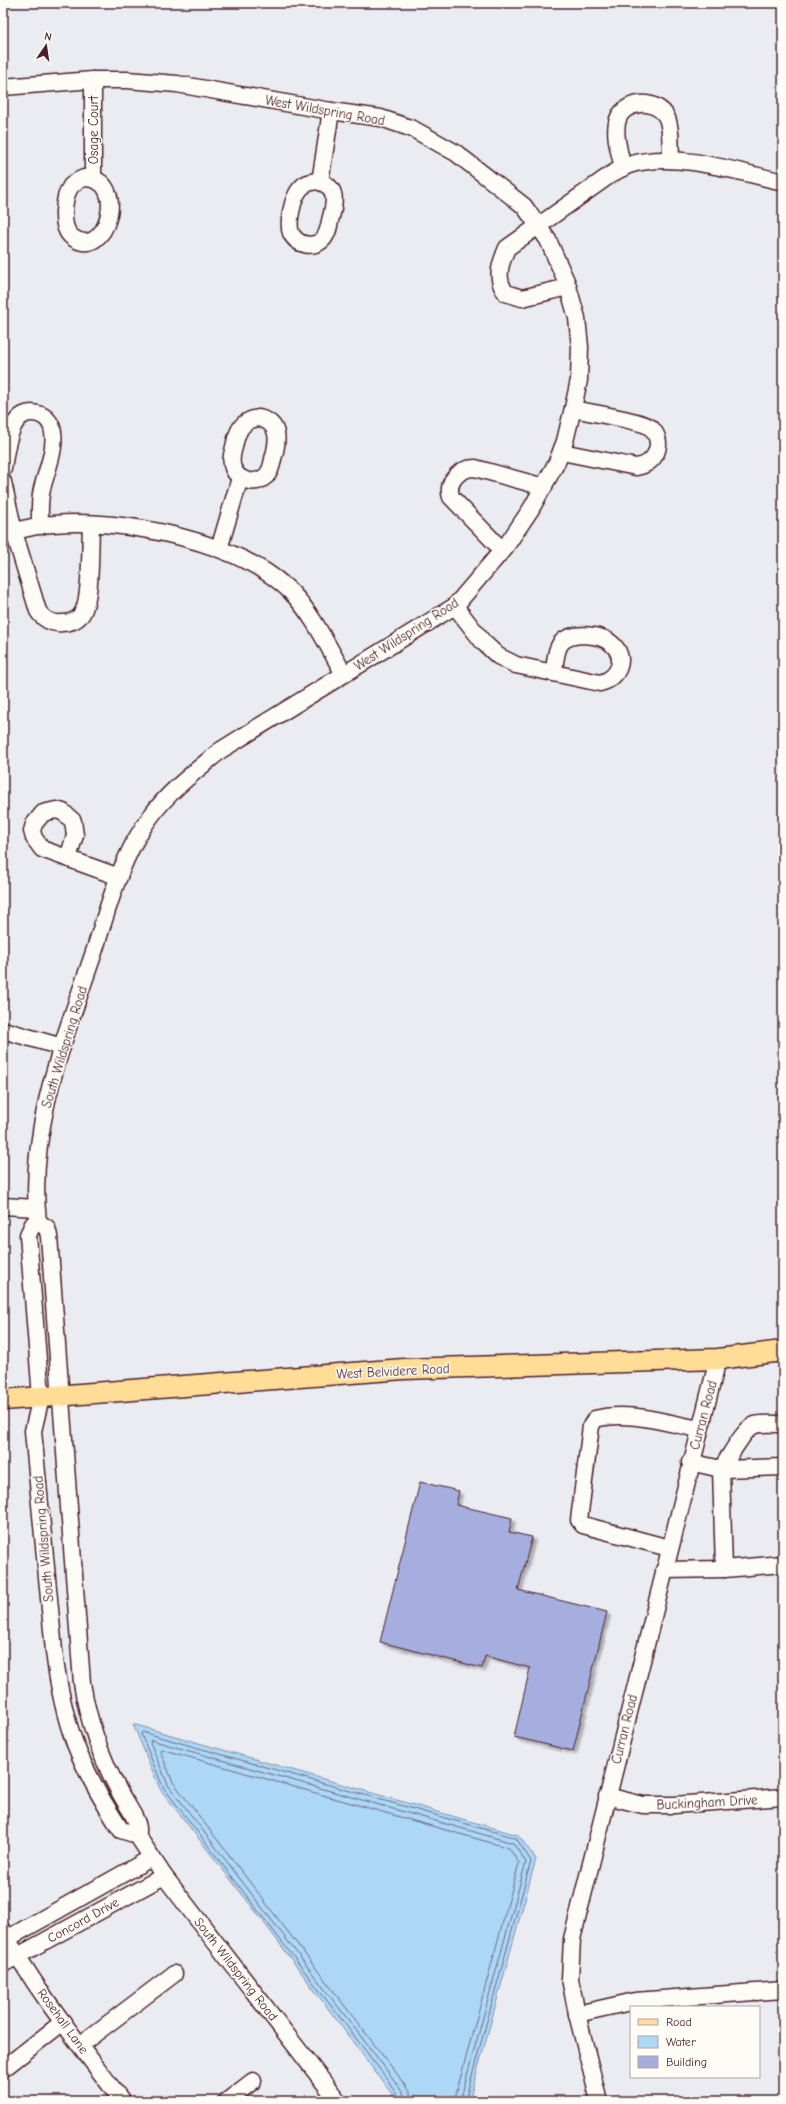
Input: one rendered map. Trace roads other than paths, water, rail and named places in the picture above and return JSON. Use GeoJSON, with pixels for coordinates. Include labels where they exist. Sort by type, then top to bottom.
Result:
{"type":"FeatureCollection","features":[{"type":"Feature","properties":{"kind":"main road","name":"West Belvidere Road"},"geometry":{"type":"LineString","coordinates":[[3,1400],[404,1369],[718,1359],[783,1351]]}},
{"type":"Feature","properties":{"kind":"street","name":"West Wildspring Road"},"geometry":{"type":"LineString","coordinates":[[3,87],[93,80],[127,80],[177,84],[331,111],[381,118],[414,129],[456,153],[514,197],[538,225],[555,253],[568,287],[577,318],[580,347],[579,380],[562,452],[544,488],[503,551],[455,606],[221,750],[186,778],[151,816],[125,858],[119,877]]}},
{"type":"Feature","properties":{"kind":"street","name":"Osage Court"},"geometry":{"type":"LineString","coordinates":[[93,80],[93,179]]}},
{"type":"Feature","properties":{"kind":"street"},"geometry":{"type":"LineString","coordinates":[[623,168],[617,138],[617,123],[622,112],[630,105],[642,103],[657,108],[666,117],[671,160]]}},
{"type":"Feature","properties":{"kind":"street"},"geometry":{"type":"LineString","coordinates":[[320,182],[331,111]]}},
{"type":"Feature","properties":{"kind":"street"},"geometry":{"type":"LineString","coordinates":[[568,287],[522,298],[510,296],[501,287],[499,280],[500,269],[507,248],[538,225],[623,168],[648,160],[683,160],[783,182]]}},
{"type":"Feature","properties":{"kind":"street"},"geometry":{"type":"LineString","coordinates":[[562,452],[636,467],[644,465],[651,460],[658,448],[657,435],[647,425],[573,409]]}},
{"type":"Feature","properties":{"kind":"street"},"geometry":{"type":"LineString","coordinates":[[3,468],[12,428],[17,420],[30,413],[41,415],[47,419],[53,429],[54,440],[40,501],[40,526]]}},
{"type":"Feature","properties":{"kind":"street"},"geometry":{"type":"LineString","coordinates":[[503,551],[451,497],[450,489],[453,478],[464,471],[475,468],[544,488]]}},
{"type":"Feature","properties":{"kind":"street"},"geometry":{"type":"LineString","coordinates":[[219,549],[240,478]]}},
{"type":"Feature","properties":{"kind":"street"},"geometry":{"type":"LineString","coordinates":[[3,482],[8,533],[38,611],[46,619],[55,623],[64,623],[79,617],[86,604],[91,524]]}},
{"type":"Feature","properties":{"kind":"street"},"geometry":{"type":"LineString","coordinates":[[8,533],[53,524],[109,524],[156,532],[219,549],[248,560],[269,573],[292,593],[306,611],[344,674]]}},
{"type":"Feature","properties":{"kind":"street"},"geometry":{"type":"LineString","coordinates":[[455,606],[483,642],[498,656],[516,665],[554,673]]}},
{"type":"Feature","properties":{"kind":"street"},"geometry":{"type":"LineString","coordinates":[[68,858],[119,877]]}},
{"type":"Feature","properties":{"kind":"street","name":"South Wildspring Road"},"geometry":{"type":"LineString","coordinates":[[119,877],[62,1047],[44,1111],[34,1187],[37,1215],[28,1235],[41,1397],[34,1432],[54,1656],[65,1716],[79,1757],[97,1794],[121,1830],[137,1835],[164,1876],[338,2101]]}},
{"type":"Feature","properties":{"kind":"street"},"geometry":{"type":"LineString","coordinates":[[3,1030],[62,1047]]}},
{"type":"Feature","properties":{"kind":"street"},"geometry":{"type":"LineString","coordinates":[[3,1206],[37,1215]]}},
{"type":"Feature","properties":{"kind":"street","name":"South Wildspring Road"},"geometry":{"type":"LineString","coordinates":[[37,1215],[47,1228],[49,1236],[83,1691],[92,1728],[119,1791],[138,1824],[139,1832],[137,1835]]}},
{"type":"Feature","properties":{"kind":"street","name":"Curran Road"},"geometry":{"type":"LineString","coordinates":[[599,2101],[577,2014],[570,1979],[572,1939],[690,1462],[718,1359]]}},
{"type":"Feature","properties":{"kind":"street"},"geometry":{"type":"LineString","coordinates":[[669,1548],[583,1525],[579,1520],[591,1426],[595,1419],[603,1417],[635,1417],[699,1429]]}},
{"type":"Feature","properties":{"kind":"street"},"geometry":{"type":"LineString","coordinates":[[724,1569],[721,1469],[731,1456],[746,1431],[754,1425],[783,1424]]}},
{"type":"Feature","properties":{"kind":"street"},"geometry":{"type":"LineString","coordinates":[[690,1462],[721,1469],[783,1467]]}},
{"type":"Feature","properties":{"kind":"street"},"geometry":{"type":"LineString","coordinates":[[664,1570],[724,1569],[783,1564]]}},
{"type":"Feature","properties":{"kind":"street"},"geometry":{"type":"LineString","coordinates":[[54,1656],[79,1653]]}},
{"type":"Feature","properties":{"kind":"street","name":"Buckingham Drive"},"geometry":{"type":"LineString","coordinates":[[607,1796],[643,1805],[674,1805],[783,1797]]}},
{"type":"Feature","properties":{"kind":"street","name":"Concord Drive"},"geometry":{"type":"LineString","coordinates":[[4,1937],[152,1858]]}},
{"type":"Feature","properties":{"kind":"street","name":"Concord Drive"},"geometry":{"type":"LineString","coordinates":[[3,1964],[164,1876]]}},
{"type":"Feature","properties":{"kind":"street","name":"Rosehall Lane"},"geometry":{"type":"LineString","coordinates":[[4,1937],[63,2022],[122,2101]]}},
{"type":"Feature","properties":{"kind":"street"},"geometry":{"type":"LineString","coordinates":[[80,2045],[174,1974]]}},
{"type":"Feature","properties":{"kind":"street"},"geometry":{"type":"LineString","coordinates":[[577,2014],[636,2001],[783,1990]]}},
{"type":"Feature","properties":{"kind":"street"},"geometry":{"type":"LineString","coordinates":[[3,2069],[63,2022]]}},
{"type":"Feature","properties":{"kind":"street"},"geometry":{"type":"LineString","coordinates":[[227,2101],[253,2081]]}},
{"type":"Feature","properties":{"kind":"water"},"geometry":{"type":"Polygon","coordinates":[[[133,1724],[518,1835],[536,1859],[469,2101],[397,2101],[256,1912],[160,1789],[133,1724]]]}}]}
